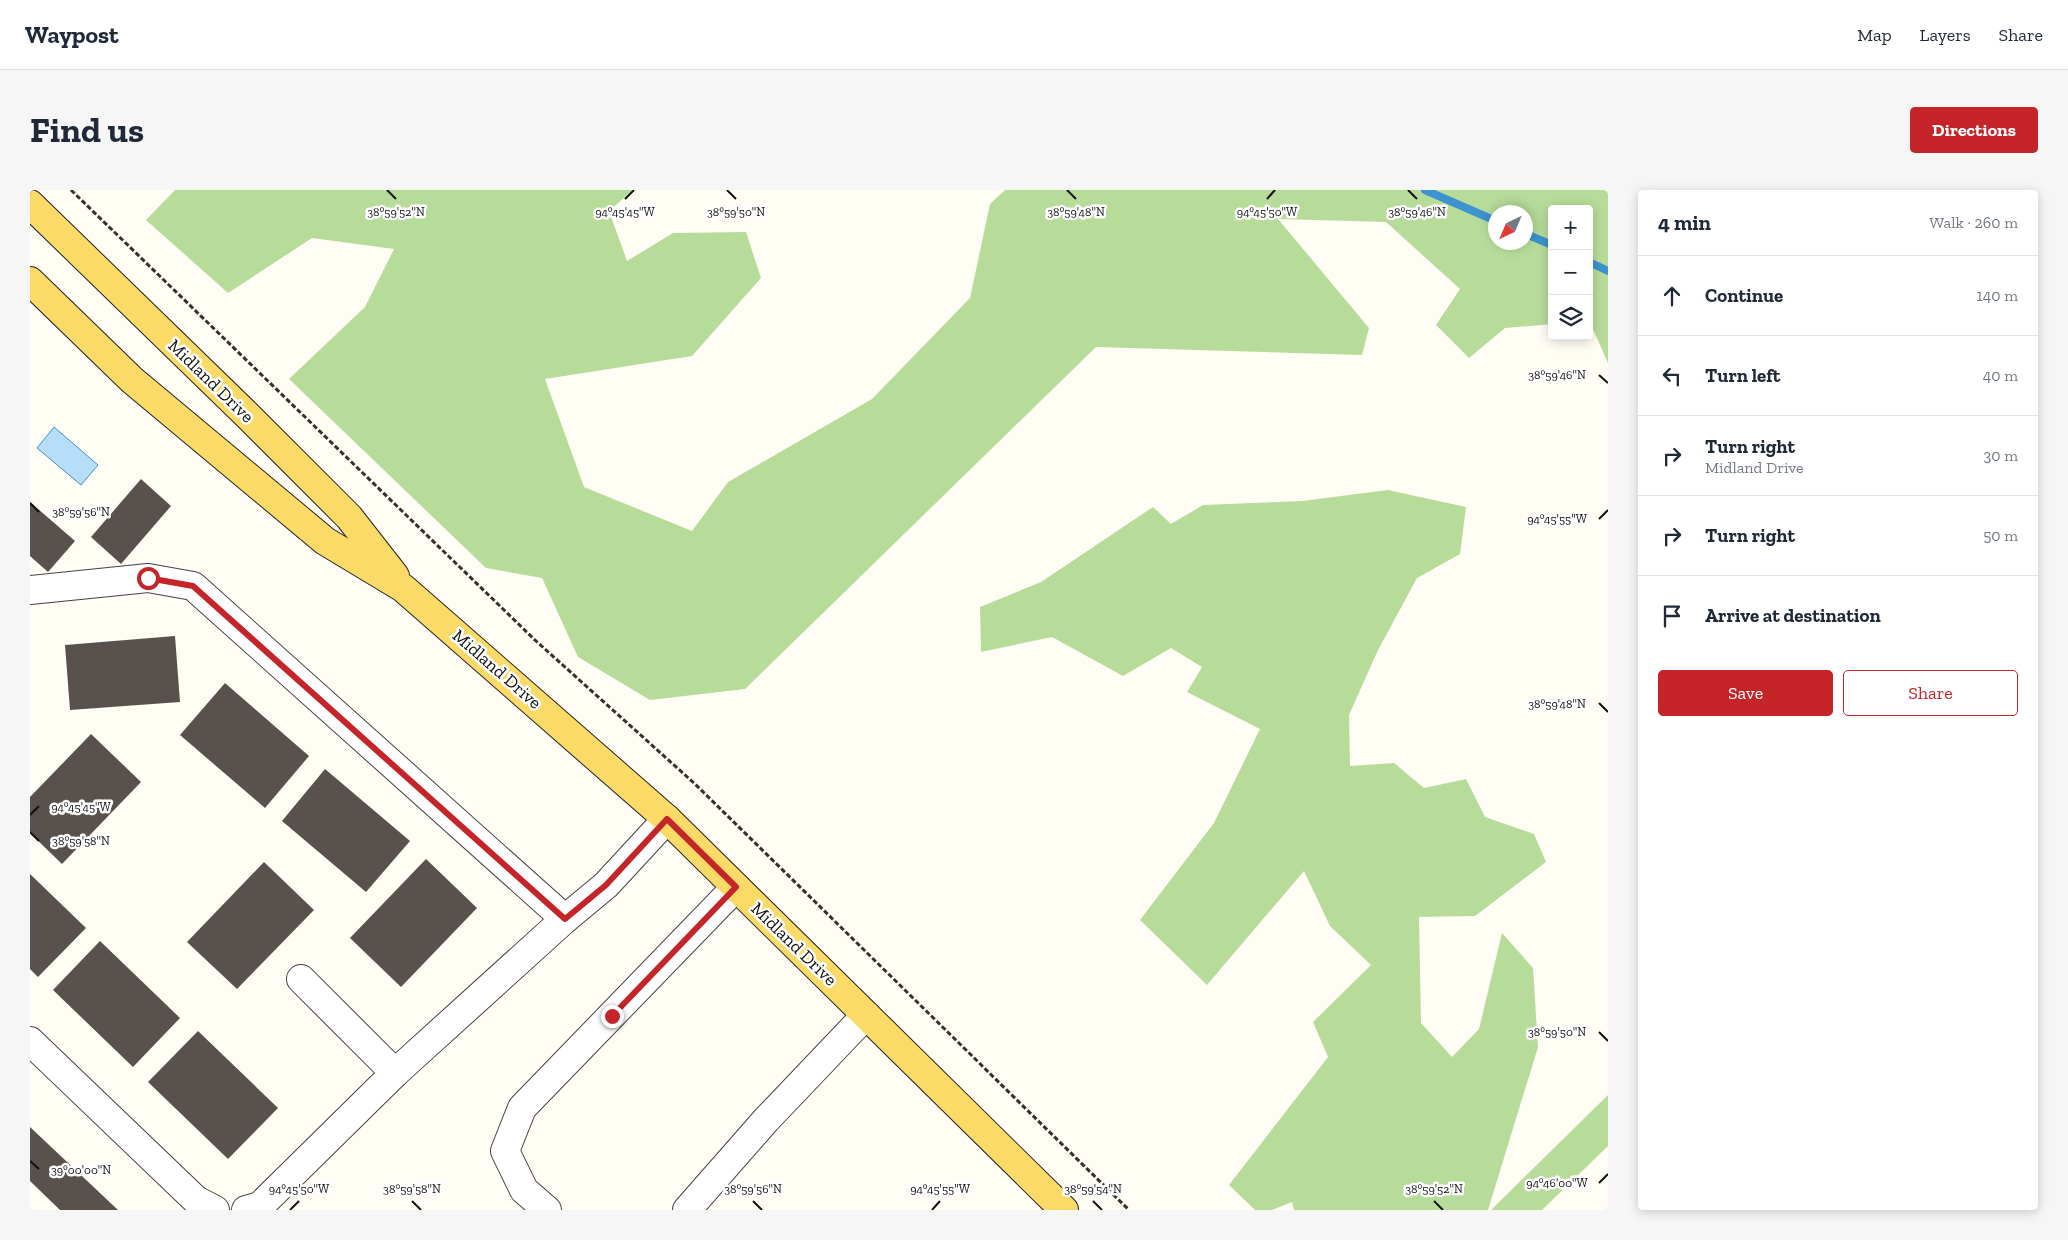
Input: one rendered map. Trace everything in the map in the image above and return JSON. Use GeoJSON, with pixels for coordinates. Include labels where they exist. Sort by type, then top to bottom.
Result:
{"type":"FeatureCollection","features":[{"type":"Feature","properties":{"kind":"main road","name":"Midland Drive"},"geometry":{"type":"LineString","coordinates":[[30,204],[349,517],[403,588]]}},
{"type":"Feature","properties":{"kind":"main road","name":"Midland Drive"},"geometry":{"type":"LineString","coordinates":[[30,281],[132,380],[325,541],[403,588],[667,819],[1064,1210]]}},
{"type":"Feature","properties":{"kind":"street"},"geometry":{"type":"LineString","coordinates":[[30,590],[148,578],[193,586],[565,919]]}},
{"type":"Feature","properties":{"kind":"street"},"geometry":{"type":"LineString","coordinates":[[246,1210],[260,1206],[395,1073],[565,919],[606,885],[667,819]]}},
{"type":"Feature","properties":{"kind":"street"},"geometry":{"type":"LineString","coordinates":[[547,1210],[524,1190],[505,1151],[522,1108],[736,887]]}},
{"type":"Feature","properties":{"kind":"street"},"geometry":{"type":"LineString","coordinates":[[301,979],[395,1073]]}},
{"type":"Feature","properties":{"kind":"street"},"geometry":{"type":"LineString","coordinates":[[687,1210],[766,1120],[866,1015]]}},
{"type":"Feature","properties":{"kind":"street"},"geometry":{"type":"LineString","coordinates":[[30,1041],[196,1200],[215,1210]]}},
{"type":"Feature","properties":{"kind":"path"},"geometry":{"type":"LineString","coordinates":[[71,190],[536,641],[694,783],[1129,1210]]}},
{"type":"Feature","properties":{"kind":"green space"},"geometry":{"type":"Polygon","coordinates":[[[175,190],[633,190],[609,211],[627,261],[673,233],[746,232],[761,278],[692,356],[545,379],[584,487],[692,531],[728,482],[872,399],[970,298],[990,204],[1005,190],[1608,190],[1608,363],[1593,329],[1593,205],[1548,205],[1548,324],[1505,328],[1469,358],[1436,325],[1460,289],[1386,222],[1278,219],[1369,328],[1362,355],[1096,347],[745,689],[650,700],[578,657],[542,578],[486,568],[289,379],[365,307],[394,249],[312,238],[228,293],[146,220],[175,190]]]}},
{"type":"Feature","properties":{"kind":"green space"},"geometry":{"type":"Polygon","coordinates":[[[1388,490],[1466,507],[1460,554],[1417,578],[1378,650],[1349,715],[1350,766],[1394,763],[1424,788],[1466,779],[1485,817],[1534,834],[1546,862],[1475,916],[1419,917],[1421,1023],[1452,1057],[1479,1029],[1502,933],[1533,968],[1538,1047],[1488,1210],[1294,1210],[1292,1202],[1272,1210],[1255,1210],[1229,1185],[1328,1057],[1313,1022],[1371,965],[1330,926],[1304,871],[1207,985],[1140,920],[1214,823],[1260,729],[1187,692],[1202,667],[1171,648],[1123,676],[1052,637],[981,652],[980,607],[1041,582],[1153,507],[1171,524],[1203,505],[1302,501],[1388,490]]]}},
{"type":"Feature","properties":{"kind":"green space"},"geometry":{"type":"Polygon","coordinates":[[[1608,1095],[1608,1146],[1542,1210],[1491,1210],[1608,1095]]]}},
{"type":"Feature","properties":{"kind":"water"},"geometry":{"type":"Polygon","coordinates":[[[54,427],[98,465],[81,485],[37,448],[54,427]]]}},
{"type":"Feature","properties":{"kind":"building"},"geometry":{"type":"Polygon","coordinates":[[[141,479],[171,506],[121,564],[91,537],[141,479]]]}},
{"type":"Feature","properties":{"kind":"building"},"geometry":{"type":"Polygon","coordinates":[[[30,502],[75,541],[48,572],[30,556],[30,502]]]}},
{"type":"Feature","properties":{"kind":"building"},"geometry":{"type":"Polygon","coordinates":[[[175,636],[180,702],[70,710],[65,645],[175,636]]]}},
{"type":"Feature","properties":{"kind":"building"},"geometry":{"type":"Polygon","coordinates":[[[225,683],[309,756],[265,808],[180,735],[225,683]]]}},
{"type":"Feature","properties":{"kind":"building"},"geometry":{"type":"Polygon","coordinates":[[[91,734],[141,782],[62,864],[30,833],[30,797],[91,734]]]}},
{"type":"Feature","properties":{"kind":"building"},"geometry":{"type":"Polygon","coordinates":[[[325,769],[410,841],[366,892],[282,821],[325,769]]]}},
{"type":"Feature","properties":{"kind":"building"},"geometry":{"type":"Polygon","coordinates":[[[426,859],[477,908],[401,987],[350,938],[426,859]]]}},
{"type":"Feature","properties":{"kind":"building"},"geometry":{"type":"Polygon","coordinates":[[[264,862],[314,910],[237,989],[187,942],[264,862]]]}},
{"type":"Feature","properties":{"kind":"building"},"geometry":{"type":"Polygon","coordinates":[[[30,874],[86,928],[38,977],[30,969],[30,874]]]}},
{"type":"Feature","properties":{"kind":"building"},"geometry":{"type":"Polygon","coordinates":[[[100,941],[180,1018],[133,1067],[53,990],[100,941]]]}},
{"type":"Feature","properties":{"kind":"building"},"geometry":{"type":"Polygon","coordinates":[[[198,1031],[278,1108],[228,1159],[148,1082],[198,1031]]]}},
{"type":"Feature","properties":{"kind":"building"},"geometry":{"type":"Polygon","coordinates":[[[30,1127],[118,1210],[60,1210],[30,1181],[30,1127]]]}},
{"type":"Feature","properties":{"kind":"waterway"},"geometry":{"type":"LineString","coordinates":[[1425,190],[1488,218]]}},
{"type":"Feature","properties":{"kind":"waterway"},"geometry":{"type":"LineString","coordinates":[[1533,237],[1548,243]]}},
{"type":"Feature","properties":{"kind":"waterway"},"geometry":{"type":"LineString","coordinates":[[1593,264],[1608,271]]}},
{"type":"Feature","properties":{"kind":"route"},"geometry":{"type":"LineString","coordinates":[[148,578],[193,586],[565,919],[606,885],[667,819],[736,887],[612,1016]]}}]}
